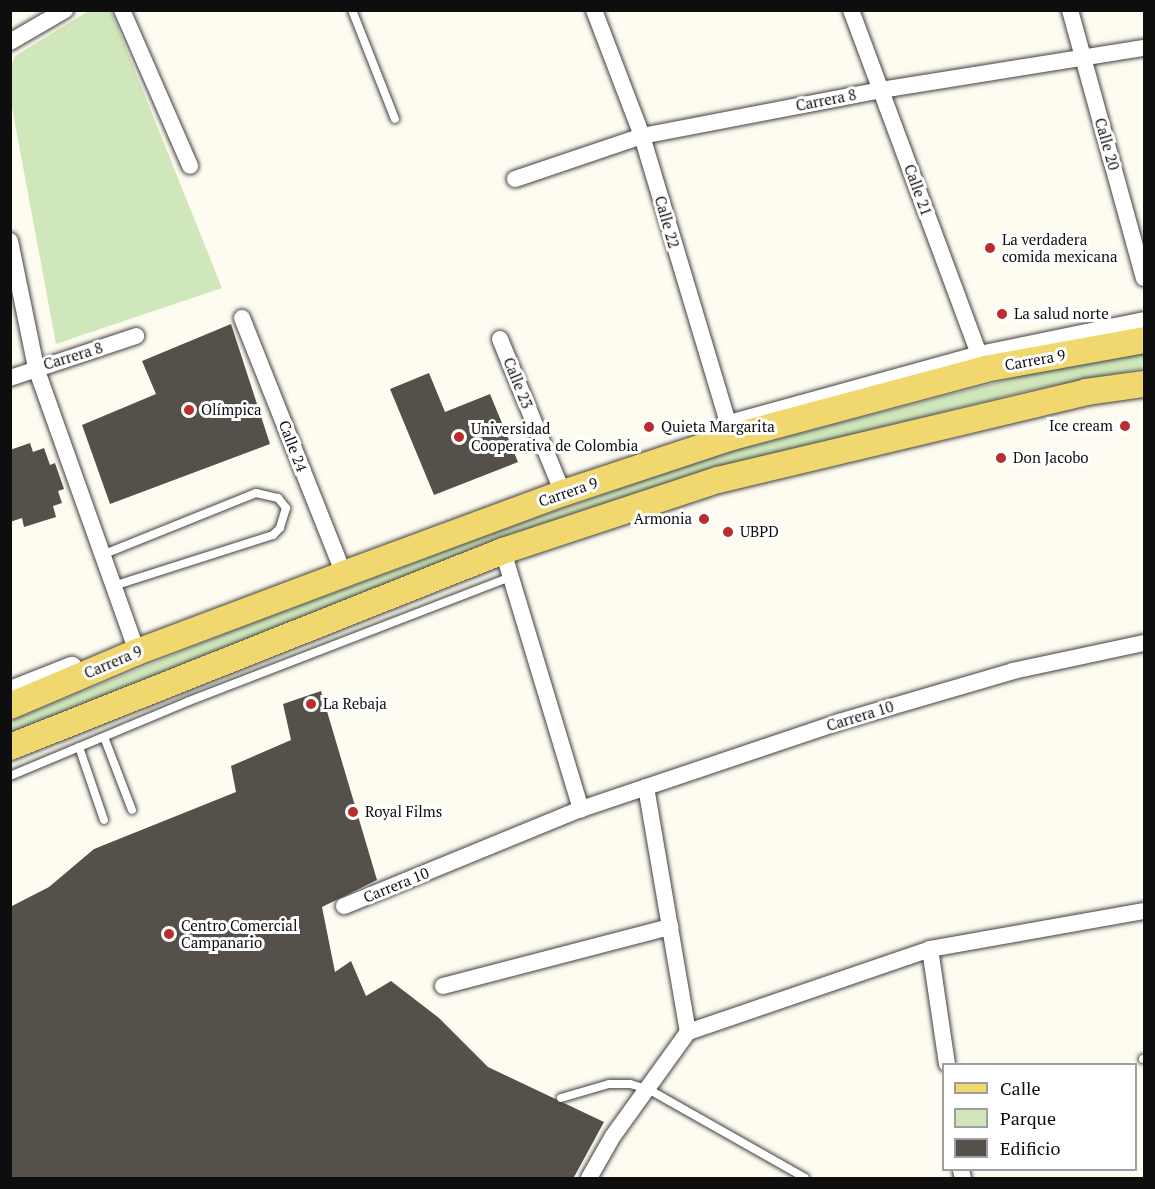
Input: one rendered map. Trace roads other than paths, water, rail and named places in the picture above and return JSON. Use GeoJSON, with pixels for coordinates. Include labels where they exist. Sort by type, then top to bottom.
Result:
{"type":"FeatureCollection","features":[{"type":"Feature","properties":{"kind":"main road","name":"Carrera 9"},"geometry":{"type":"LineString","coordinates":[[10,706],[135,647],[561,488],[729,431],[982,362],[1144,340]]}},
{"type":"Feature","properties":{"kind":"main road"},"geometry":{"type":"LineString","coordinates":[[10,747],[503,551],[718,480],[1086,392],[1144,384]]}},
{"type":"Feature","properties":{"kind":"street"},"geometry":{"type":"LineString","coordinates":[[10,42],[65,10]]}},
{"type":"Feature","properties":{"kind":"street"},"geometry":{"type":"LineString","coordinates":[[122,10],[190,166]]}},
{"type":"Feature","properties":{"kind":"street","name":"Calle 22"},"geometry":{"type":"LineString","coordinates":[[594,10],[642,136],[729,431]]}},
{"type":"Feature","properties":{"kind":"street","name":"Calle 21"},"geometry":{"type":"LineString","coordinates":[[851,10],[982,362]]}},
{"type":"Feature","properties":{"kind":"street","name":"Calle 20"},"geometry":{"type":"LineString","coordinates":[[1070,10],[1144,278]]}},
{"type":"Feature","properties":{"kind":"street","name":"Carrera 8"},"geometry":{"type":"LineString","coordinates":[[515,179],[642,136],[881,90],[1144,48]]}},
{"type":"Feature","properties":{"kind":"street"},"geometry":{"type":"LineString","coordinates":[[10,241],[36,368],[135,647],[10,691]]}},
{"type":"Feature","properties":{"kind":"street","name":"Calle 24"},"geometry":{"type":"LineString","coordinates":[[242,318],[341,570]]}},
{"type":"Feature","properties":{"kind":"street"},"geometry":{"type":"LineString","coordinates":[[982,362],[1144,322]]}},
{"type":"Feature","properties":{"kind":"street","name":"Carrera 8"},"geometry":{"type":"LineString","coordinates":[[10,378],[136,336]]}},
{"type":"Feature","properties":{"kind":"street","name":"Calle 23"},"geometry":{"type":"LineString","coordinates":[[500,339],[561,488]]}},
{"type":"Feature","properties":{"kind":"street"},"geometry":{"type":"LineString","coordinates":[[503,551],[581,809]]}},
{"type":"Feature","properties":{"kind":"street","name":"Carrera 10"},"geometry":{"type":"LineString","coordinates":[[344,906],[581,809],[839,722],[1013,671],[1144,643]]}},
{"type":"Feature","properties":{"kind":"street"},"geometry":{"type":"LineString","coordinates":[[646,787],[687,1032]]}},
{"type":"Feature","properties":{"kind":"street"},"geometry":{"type":"LineString","coordinates":[[589,1179],[613,1136],[687,1032],[930,949],[1144,911]]}},
{"type":"Feature","properties":{"kind":"street"},"geometry":{"type":"LineString","coordinates":[[443,986],[669,927]]}},
{"type":"Feature","properties":{"kind":"street"},"geometry":{"type":"LineString","coordinates":[[930,949],[946,1063]]}},
{"type":"Feature","properties":{"kind":"lane"},"geometry":{"type":"LineString","coordinates":[[352,10],[395,119]]}},
{"type":"Feature","properties":{"kind":"lane"},"geometry":{"type":"LineString","coordinates":[[102,555],[256,493],[278,498],[286,508],[280,528],[273,535],[113,586]]}},
{"type":"Feature","properties":{"kind":"lane"},"geometry":{"type":"LineString","coordinates":[[10,776],[511,577]]}},
{"type":"Feature","properties":{"kind":"lane"},"geometry":{"type":"LineString","coordinates":[[104,737],[132,810]]}},
{"type":"Feature","properties":{"kind":"lane"},"geometry":{"type":"LineString","coordinates":[[79,747],[105,820]]}},
{"type":"Feature","properties":{"kind":"lane"},"geometry":{"type":"LineString","coordinates":[[561,1098],[609,1084],[630,1084],[648,1089],[805,1179]]}},
{"type":"Feature","properties":{"kind":"place","name":"La verdadera comida mexicana"},"geometry":{"type":"Point","coordinates":[990,248]}},
{"type":"Feature","properties":{"kind":"place","name":"La salud norte"},"geometry":{"type":"Point","coordinates":[1002,314]}},
{"type":"Feature","properties":{"kind":"place","name":"Olímpica"},"geometry":{"type":"Point","coordinates":[189,410]}},
{"type":"Feature","properties":{"kind":"place","name":"Ice cream"},"geometry":{"type":"Point","coordinates":[1125,426]}},
{"type":"Feature","properties":{"kind":"place","name":"Quieta Margarita"},"geometry":{"type":"Point","coordinates":[649,427]}},
{"type":"Feature","properties":{"kind":"place","name":"Universidad Cooperativa de Colombia"},"geometry":{"type":"Point","coordinates":[459,437]}},
{"type":"Feature","properties":{"kind":"place","name":"Don Jacobo"},"geometry":{"type":"Point","coordinates":[1001,458]}},
{"type":"Feature","properties":{"kind":"place","name":"Armonia"},"geometry":{"type":"Point","coordinates":[704,519]}},
{"type":"Feature","properties":{"kind":"place","name":"UBPD"},"geometry":{"type":"Point","coordinates":[728,532]}},
{"type":"Feature","properties":{"kind":"place","name":"La Rebaja"},"geometry":{"type":"Point","coordinates":[311,704]}},
{"type":"Feature","properties":{"kind":"place","name":"Royal Films"},"geometry":{"type":"Point","coordinates":[353,812]}},
{"type":"Feature","properties":{"kind":"place","name":"Centro Comercial Campanario"},"geometry":{"type":"Point","coordinates":[169,934]}}]}
